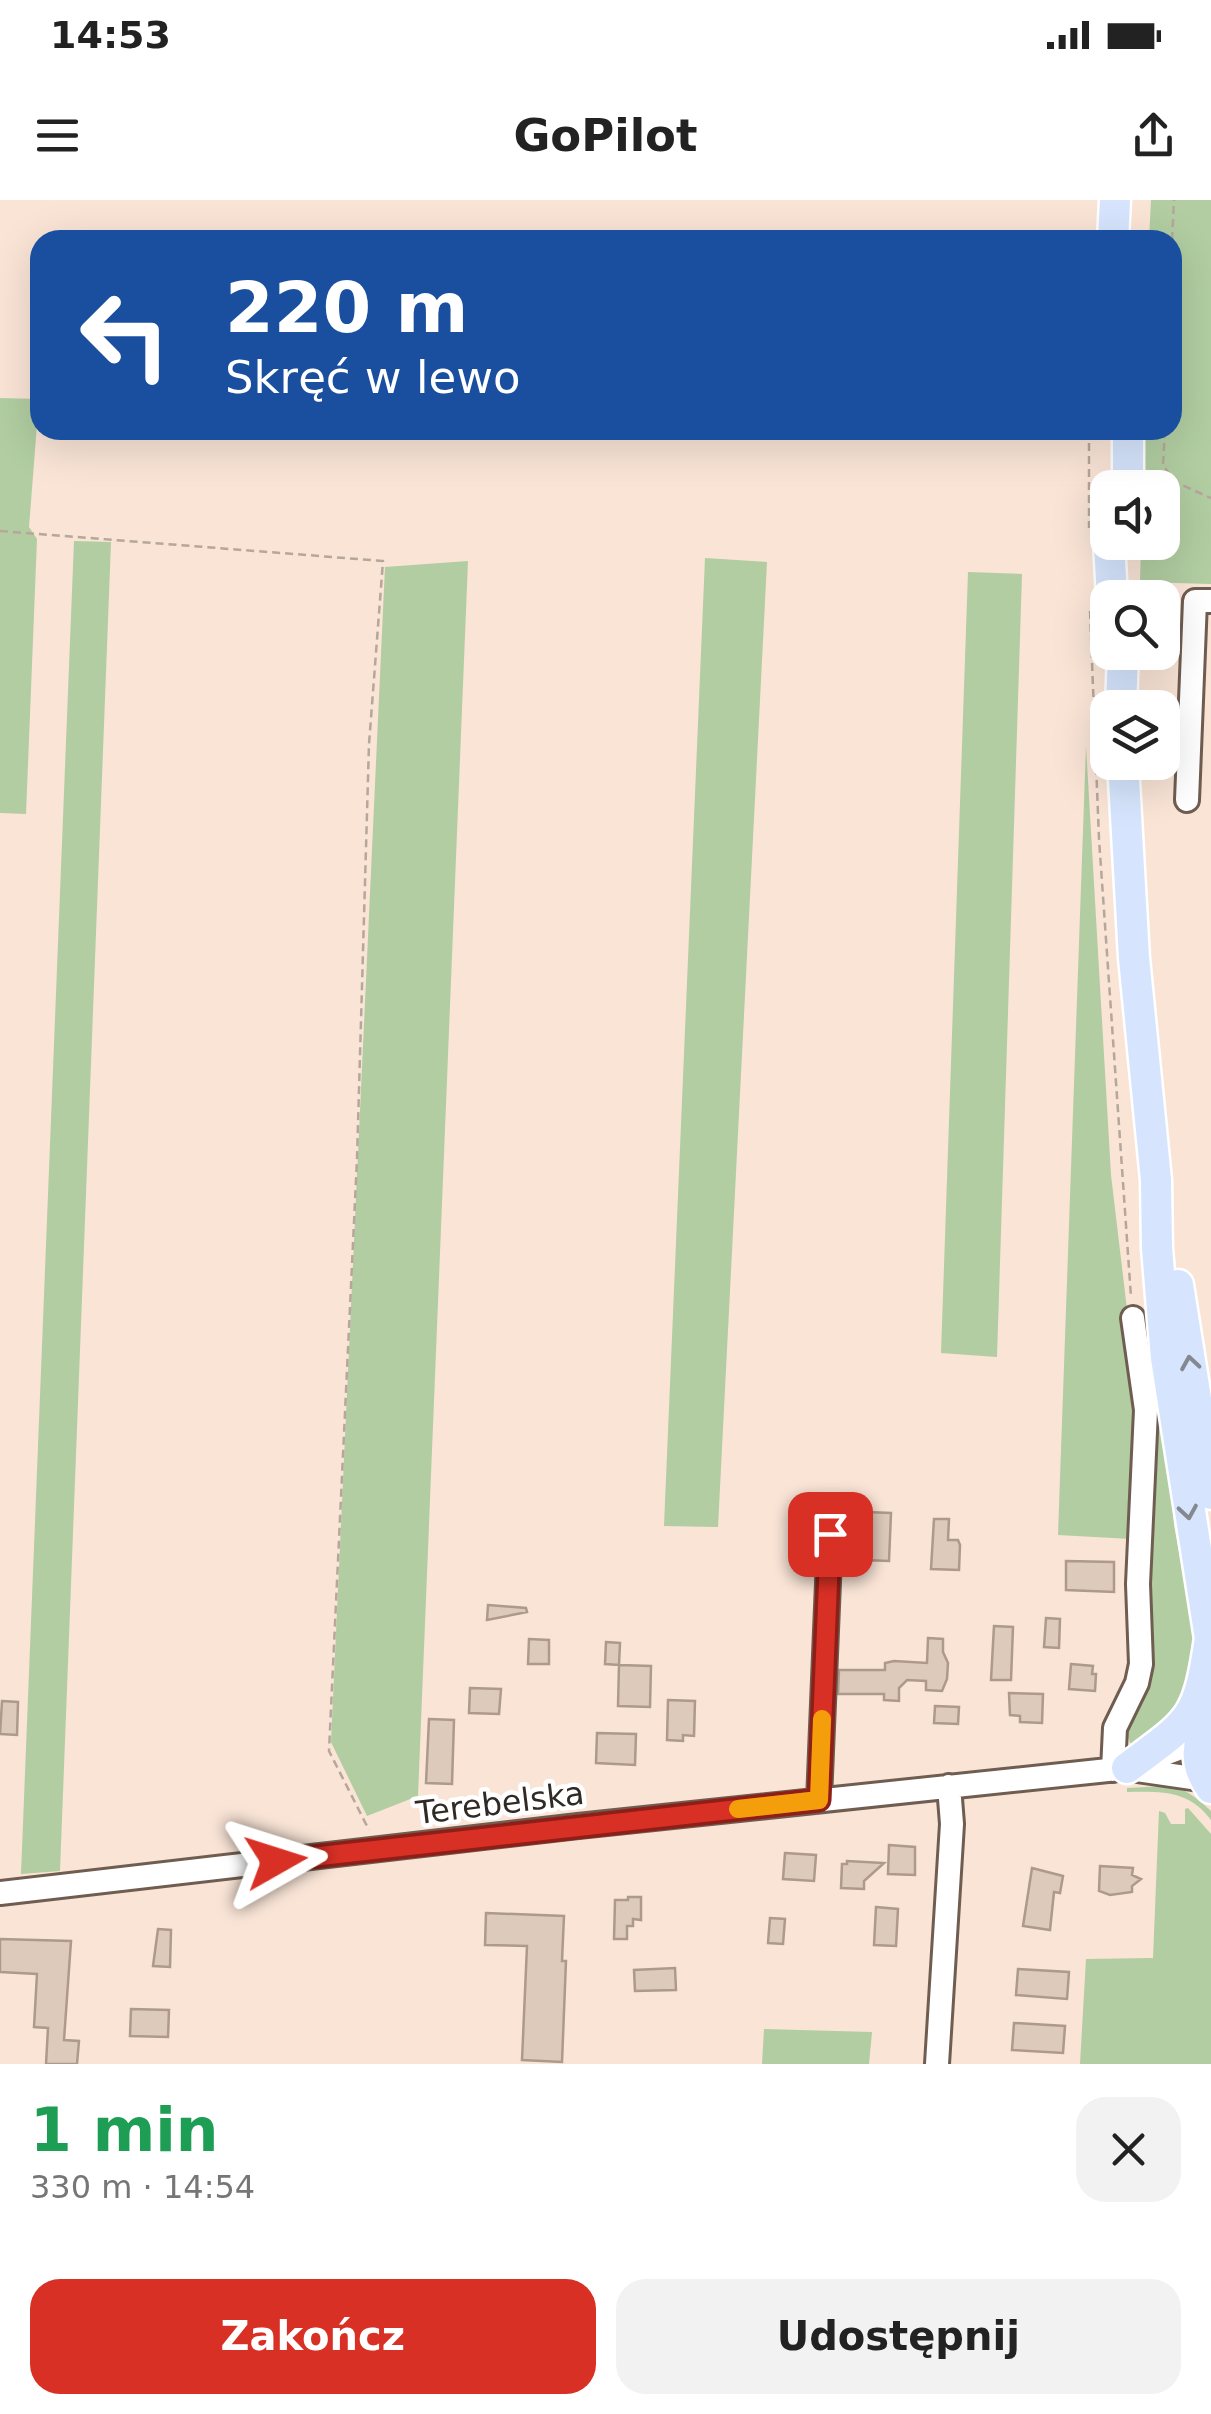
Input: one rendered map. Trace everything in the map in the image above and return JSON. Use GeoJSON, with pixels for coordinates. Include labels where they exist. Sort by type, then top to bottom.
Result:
{"type":"FeatureCollection","features":[{"type":"Feature","properties":{"kind":"main road"},"geometry":{"type":"LineString","coordinates":[[1114,230],[1115,200]]}},
{"type":"Feature","properties":{"kind":"main road"},"geometry":{"type":"LineString","coordinates":[[1132,230],[1134,200]]}},
{"type":"Feature","properties":{"kind":"main road"},"geometry":{"type":"LineString","coordinates":[[1108,440],[1108,470]]}},
{"type":"Feature","properties":{"kind":"main road"},"geometry":{"type":"LineString","coordinates":[[1128,440],[1128,470]]}},
{"type":"Feature","properties":{"kind":"main road"},"geometry":{"type":"LineString","coordinates":[[1120,1769],[1175,1734],[1192,1712],[1201,1693],[1210,1642],[1170,1394],[1157,1248],[1156,1180],[1134,958],[1124,780]]}},
{"type":"Feature","properties":{"kind":"main road"},"geometry":{"type":"LineString","coordinates":[[1156,1180],[1172,1247],[1211,1494]]}},
{"type":"Feature","properties":{"kind":"main road"},"geometry":{"type":"LineString","coordinates":[[1205,1730],[1198,1760],[1208,1784]]}},
{"type":"Feature","properties":{"kind":"street"},"geometry":{"type":"LineString","coordinates":[[1188,800],[1195,600],[1211,601]]}},
{"type":"Feature","properties":{"kind":"street"},"geometry":{"type":"LineString","coordinates":[[1120,1769],[1116,1728],[1142,1664],[1138,1584],[1146,1410],[1133,1318]]}},
{"type":"Feature","properties":{"kind":"street"},"geometry":{"type":"LineString","coordinates":[[819,1800],[830,1534]]}},
{"type":"Feature","properties":{"kind":"street","name":"Terebelska"},"geometry":{"type":"LineString","coordinates":[[1120,1769],[1205,1730]]}},
{"type":"Feature","properties":{"kind":"street","name":"Terebelska"},"geometry":{"type":"LineString","coordinates":[[0,1893],[1120,1769],[1208,1784]]}},
{"type":"Feature","properties":{"kind":"street"},"geometry":{"type":"LineString","coordinates":[[937,2064],[952,1824],[949,1786]]}},
{"type":"Feature","properties":{"kind":"path"},"geometry":{"type":"LineString","coordinates":[[1172,230],[1174,200]]}},
{"type":"Feature","properties":{"kind":"path"},"geometry":{"type":"LineString","coordinates":[[1164,440],[1163,465],[1175,482],[1211,498]]}},
{"type":"Feature","properties":{"kind":"path"},"geometry":{"type":"LineString","coordinates":[[0,531],[382,561],[369,744],[357,1159],[328,1751],[378,1849]]}},
{"type":"Feature","properties":{"kind":"green space"},"geometry":{"type":"Polygon","coordinates":[[[1151,200],[1211,200],[1211,584],[1140,580],[1141,560],[1180,560],[1180,470],[1141,470],[1142,440],[1182,440],[1182,230],[1150,230],[1151,200]]]}},
{"type":"Feature","properties":{"kind":"green space"},"geometry":{"type":"Polygon","coordinates":[[[0,398],[30,399],[30,440],[36,440],[29,527],[37,539],[26,814],[0,813],[0,398]]]}},
{"type":"Feature","properties":{"kind":"green space"},"geometry":{"type":"Polygon","coordinates":[[[74,541],[111,542],[60,1871],[21,1874],[74,541]]]}},
{"type":"Feature","properties":{"kind":"green space"},"geometry":{"type":"Polygon","coordinates":[[[705,558],[767,562],[718,1527],[664,1526],[705,558]]]}},
{"type":"Feature","properties":{"kind":"green space"},"geometry":{"type":"Polygon","coordinates":[[[468,561],[418,1796],[367,1816],[331,1742],[385,567],[468,561]]]}},
{"type":"Feature","properties":{"kind":"green space"},"geometry":{"type":"Polygon","coordinates":[[[968,572],[1022,574],[997,1357],[941,1353],[968,572]]]}},
{"type":"Feature","properties":{"kind":"green space"},"geometry":{"type":"Polygon","coordinates":[[[1086,746],[1111,1175],[1138,1402],[1131,1539],[1058,1535],[1086,746]]]}},
{"type":"Feature","properties":{"kind":"green space"},"geometry":{"type":"Polygon","coordinates":[[[1158,1339],[1174,1525],[1197,1649],[1190,1701],[1137,1745],[1130,1743],[1126,1731],[1141,1341],[1158,1339]]]}},
{"type":"Feature","properties":{"kind":"green space"},"geometry":{"type":"Polygon","coordinates":[[[1166,1786],[1196,1798],[1211,1811],[1211,1820],[1193,1803],[1174,1794],[1127,1792],[1127,1788],[1166,1786]]]}},
{"type":"Feature","properties":{"kind":"green space"},"geometry":{"type":"Polygon","coordinates":[[[1188,1808],[1211,1834],[1211,2064],[1080,2064],[1086,1959],[1153,1958],[1159,1811],[1165,1813],[1171,1824],[1185,1824],[1188,1808]]]}},
{"type":"Feature","properties":{"kind":"green space"},"geometry":{"type":"Polygon","coordinates":[[[764,2029],[872,2032],[869,2064],[762,2064],[764,2029]]]}},
{"type":"Feature","properties":{"kind":"building"},"geometry":{"type":"Polygon","coordinates":[[[866,1512],[891,1513],[889,1561],[865,1560],[866,1512]]]}},
{"type":"Feature","properties":{"kind":"building"},"geometry":{"type":"Polygon","coordinates":[[[934,1519],[949,1519],[948,1540],[958,1540],[960,1545],[959,1570],[931,1569],[934,1519]]]}},
{"type":"Feature","properties":{"kind":"building"},"geometry":{"type":"Polygon","coordinates":[[[1066,1561],[1114,1562],[1114,1592],[1066,1590],[1066,1561]]]}},
{"type":"Feature","properties":{"kind":"building"},"geometry":{"type":"Polygon","coordinates":[[[488,1605],[526,1608],[527,1612],[487,1620],[488,1605]]]}},
{"type":"Feature","properties":{"kind":"building"},"geometry":{"type":"Polygon","coordinates":[[[1046,1618],[1060,1619],[1059,1648],[1044,1647],[1046,1618]]]}},
{"type":"Feature","properties":{"kind":"building"},"geometry":{"type":"Polygon","coordinates":[[[994,1626],[1013,1627],[1011,1680],[991,1680],[994,1626]]]}},
{"type":"Feature","properties":{"kind":"building"},"geometry":{"type":"Polygon","coordinates":[[[928,1638],[943,1639],[948,1663],[942,1691],[926,1690],[926,1681],[907,1680],[899,1688],[899,1701],[884,1700],[884,1694],[838,1694],[839,1670],[885,1670],[885,1663],[894,1661],[927,1663],[928,1638]]]}},
{"type":"Feature","properties":{"kind":"building"},"geometry":{"type":"Polygon","coordinates":[[[529,1639],[549,1640],[549,1664],[528,1664],[529,1639]]]}},
{"type":"Feature","properties":{"kind":"building"},"geometry":{"type":"Polygon","coordinates":[[[606,1642],[620,1643],[619,1665],[605,1664],[606,1642]]]}},
{"type":"Feature","properties":{"kind":"building"},"geometry":{"type":"Polygon","coordinates":[[[1071,1664],[1093,1666],[1095,1691],[1069,1689],[1071,1664]]]}},
{"type":"Feature","properties":{"kind":"building"},"geometry":{"type":"Polygon","coordinates":[[[619,1665],[651,1666],[650,1707],[618,1706],[619,1665]]]}},
{"type":"Feature","properties":{"kind":"building"},"geometry":{"type":"Polygon","coordinates":[[[470,1688],[501,1689],[499,1714],[469,1713],[470,1688]]]}},
{"type":"Feature","properties":{"kind":"building"},"geometry":{"type":"Polygon","coordinates":[[[1009,1693],[1043,1694],[1042,1723],[1020,1722],[1020,1716],[1010,1715],[1009,1693]]]}},
{"type":"Feature","properties":{"kind":"building"},"geometry":{"type":"Polygon","coordinates":[[[668,1700],[695,1701],[694,1736],[683,1735],[683,1741],[667,1740],[668,1700]]]}},
{"type":"Feature","properties":{"kind":"building"},"geometry":{"type":"Polygon","coordinates":[[[2,1701],[18,1702],[17,1735],[0,1734],[2,1701]]]}},
{"type":"Feature","properties":{"kind":"building"},"geometry":{"type":"Polygon","coordinates":[[[935,1706],[959,1707],[958,1724],[934,1723],[935,1706]]]}},
{"type":"Feature","properties":{"kind":"building"},"geometry":{"type":"Polygon","coordinates":[[[429,1719],[454,1720],[452,1784],[426,1783],[429,1719]]]}},
{"type":"Feature","properties":{"kind":"building"},"geometry":{"type":"Polygon","coordinates":[[[597,1733],[636,1734],[635,1765],[596,1763],[597,1733]]]}},
{"type":"Feature","properties":{"kind":"building"},"geometry":{"type":"Polygon","coordinates":[[[889,1845],[915,1847],[915,1875],[888,1874],[889,1845]]]}},
{"type":"Feature","properties":{"kind":"building"},"geometry":{"type":"Polygon","coordinates":[[[785,1853],[816,1855],[814,1881],[783,1879],[785,1853]]]}},
{"type":"Feature","properties":{"kind":"building"},"geometry":{"type":"Polygon","coordinates":[[[884,1863],[864,1881],[864,1889],[841,1888],[842,1864],[884,1863]]]}},
{"type":"Feature","properties":{"kind":"building"},"geometry":{"type":"Polygon","coordinates":[[[1100,1866],[1133,1868],[1132,1875],[1141,1879],[1132,1886],[1132,1892],[1110,1895],[1099,1891],[1100,1866]]]}},
{"type":"Feature","properties":{"kind":"building"},"geometry":{"type":"Polygon","coordinates":[[[1032,1868],[1063,1876],[1060,1893],[1054,1892],[1050,1930],[1023,1926],[1032,1868]]]}},
{"type":"Feature","properties":{"kind":"building"},"geometry":{"type":"Polygon","coordinates":[[[641,1897],[641,1920],[633,1919],[633,1926],[627,1926],[627,1939],[614,1939],[615,1900],[641,1897]]]}},
{"type":"Feature","properties":{"kind":"building"},"geometry":{"type":"Polygon","coordinates":[[[876,1907],[898,1909],[896,1946],[874,1945],[876,1907]]]}},
{"type":"Feature","properties":{"kind":"building"},"geometry":{"type":"Polygon","coordinates":[[[486,1913],[564,1916],[562,2062],[522,2060],[527,1946],[485,1945],[486,1913]]]}},
{"type":"Feature","properties":{"kind":"building"},"geometry":{"type":"Polygon","coordinates":[[[770,1918],[785,1919],[783,1944],[768,1943],[770,1918]]]}},
{"type":"Feature","properties":{"kind":"building"},"geometry":{"type":"Polygon","coordinates":[[[158,1929],[171,1930],[170,1967],[153,1966],[158,1929]]]}},
{"type":"Feature","properties":{"kind":"building"},"geometry":{"type":"Polygon","coordinates":[[[0,1939],[71,1941],[64,2040],[79,2041],[77,2064],[46,2064],[48,2028],[34,2027],[37,1974],[0,1972],[0,1939]]]}},
{"type":"Feature","properties":{"kind":"building"},"geometry":{"type":"Polygon","coordinates":[[[675,1968],[676,1990],[635,1991],[634,1970],[675,1968]]]}},
{"type":"Feature","properties":{"kind":"building"},"geometry":{"type":"Polygon","coordinates":[[[1018,1969],[1069,1972],[1067,1999],[1016,1995],[1018,1969]]]}},
{"type":"Feature","properties":{"kind":"building"},"geometry":{"type":"Polygon","coordinates":[[[131,2009],[169,2010],[168,2037],[130,2036],[131,2009]]]}},
{"type":"Feature","properties":{"kind":"building"},"geometry":{"type":"Polygon","coordinates":[[[1014,2023],[1065,2026],[1063,2053],[1012,2050],[1014,2023]]]}},
{"type":"Feature","properties":{"kind":"slow traffic"},"geometry":{"type":"LineString","coordinates":[[738,1809],[819,1800],[822,1719]]}},
{"type":"Feature","properties":{"kind":"route"},"geometry":{"type":"LineString","coordinates":[[276,1861],[819,1800],[830,1534]]}}]}
